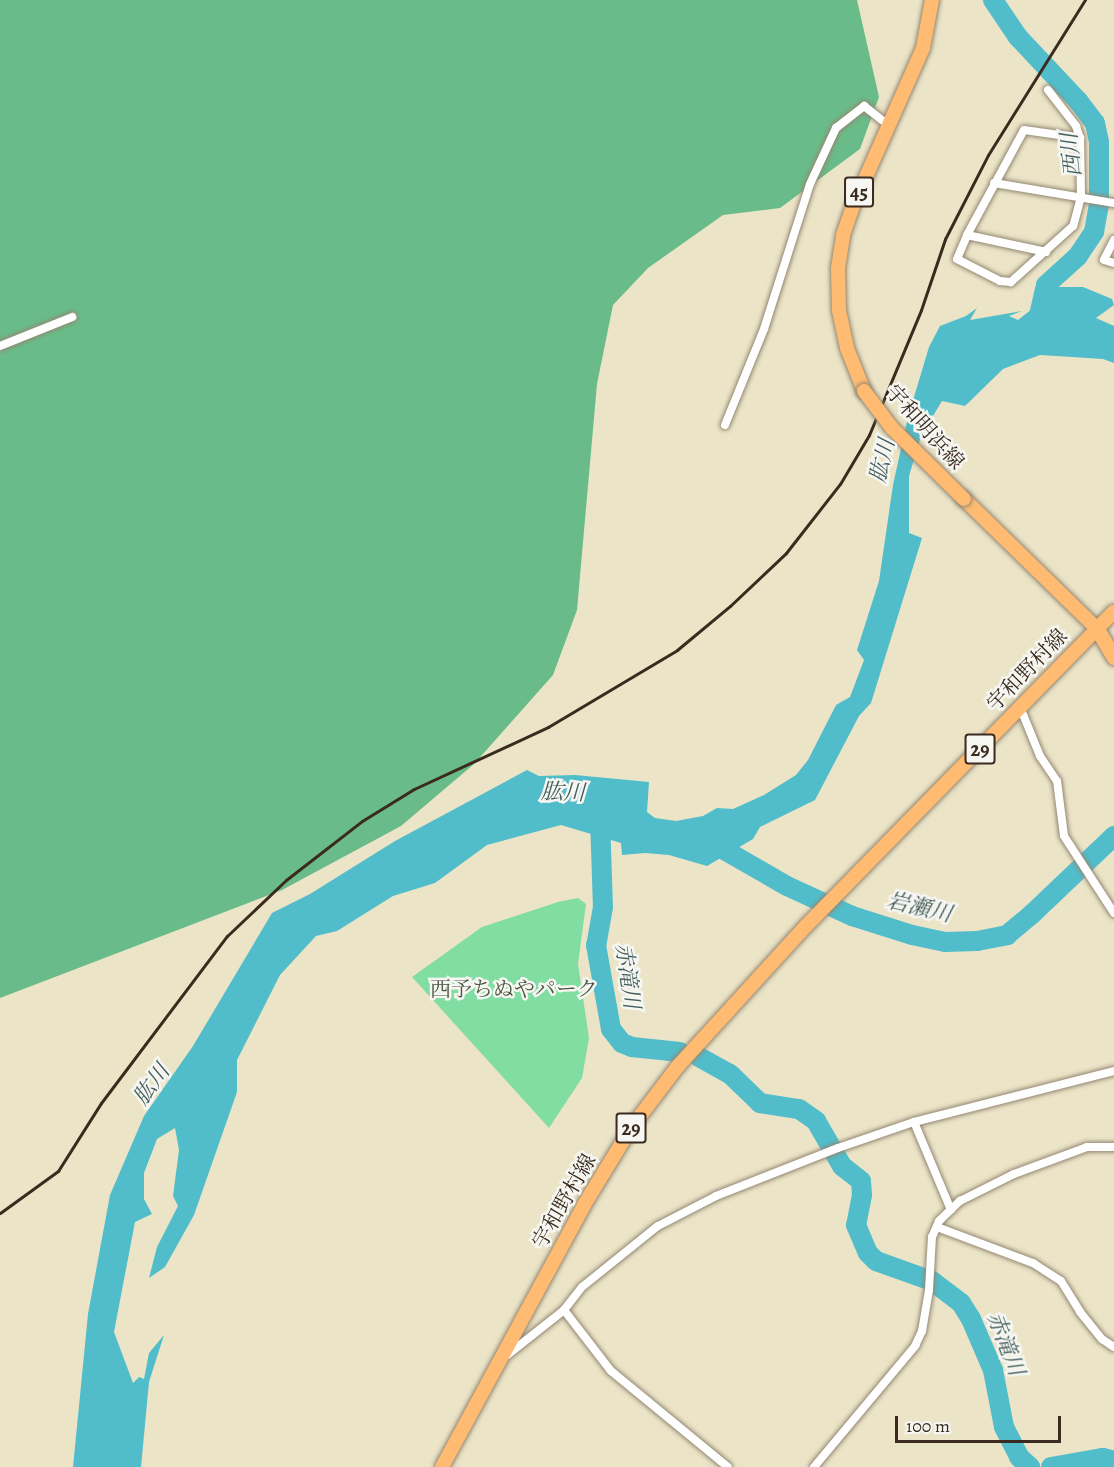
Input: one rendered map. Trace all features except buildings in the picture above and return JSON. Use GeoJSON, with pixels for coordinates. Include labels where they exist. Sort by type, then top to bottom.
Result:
{"type":"FeatureCollection","features":[{"type":"Feature","properties":{"kind":"highway"},"geometry":{"type":"LineString","coordinates":[[1097,629],[1114,642]]}},
{"type":"Feature","properties":{"kind":"highway"},"geometry":{"type":"LineString","coordinates":[[1097,629],[1114,657]]}},
{"type":"Feature","properties":{"kind":"main road","name":"宇和明浜線"},"geometry":{"type":"LineString","coordinates":[[932,0],[923,48],[853,206],[843,235],[838,268],[839,310],[847,348],[864,391],[892,428],[1097,629]]}},
{"type":"Feature","properties":{"kind":"main road","name":"宇和野村線"},"geometry":{"type":"LineString","coordinates":[[442,1467],[584,1205],[631,1128],[678,1066],[806,926],[1114,612]]}},
{"type":"Feature","properties":{"kind":"street"},"geometry":{"type":"LineString","coordinates":[[1048,90],[1076,126],[1080,138],[1081,198],[1073,226],[1011,282],[1000,281],[957,259],[994,183],[1024,130],[1080,138]]}},
{"type":"Feature","properties":{"kind":"street"},"geometry":{"type":"LineString","coordinates":[[725,424],[764,329],[810,184],[836,128],[864,106],[890,126]]}},
{"type":"Feature","properties":{"kind":"street"},"geometry":{"type":"LineString","coordinates":[[994,183],[1111,202]]}},
{"type":"Feature","properties":{"kind":"street"},"geometry":{"type":"LineString","coordinates":[[967,235],[1046,252]]}},
{"type":"Feature","properties":{"kind":"street"},"geometry":{"type":"LineString","coordinates":[[1114,240],[1104,260],[1114,263]]}},
{"type":"Feature","properties":{"kind":"street"},"geometry":{"type":"LineString","coordinates":[[0,346],[72,316]]}},
{"type":"Feature","properties":{"kind":"street"},"geometry":{"type":"LineString","coordinates":[[1020,707],[1040,756],[1057,782],[1064,836],[1114,912]]}},
{"type":"Feature","properties":{"kind":"street"},"geometry":{"type":"LineString","coordinates":[[500,1361],[564,1310],[582,1287],[658,1226],[716,1196],[838,1148],[914,1122],[1114,1071]]}},
{"type":"Feature","properties":{"kind":"street"},"geometry":{"type":"LineString","coordinates":[[914,1122],[951,1210]]}},
{"type":"Feature","properties":{"kind":"street"},"geometry":{"type":"LineString","coordinates":[[814,1467],[915,1346],[922,1331],[929,1290],[929,1253],[937,1227],[951,1210],[973,1193],[1014,1174],[1087,1147],[1114,1147]]}},
{"type":"Feature","properties":{"kind":"street"},"geometry":{"type":"LineString","coordinates":[[937,1227],[1033,1263],[1061,1281],[1080,1312],[1102,1339],[1114,1347]]}},
{"type":"Feature","properties":{"kind":"street"},"geometry":{"type":"LineString","coordinates":[[564,1310],[611,1371],[728,1467]]}},
{"type":"Feature","properties":{"kind":"green space"},"geometry":{"type":"Polygon","coordinates":[[[0,0],[857,0],[879,97],[860,149],[780,208],[723,215],[648,268],[613,305],[597,384],[577,610],[553,675],[474,764],[401,826],[282,890],[0,998],[0,0]]]}},
{"type":"Feature","properties":{"kind":"green space","name":"西予ちぬやパーク"},"geometry":{"type":"Polygon","coordinates":[[[578,898],[586,904],[578,964],[589,1038],[582,1078],[549,1128],[412,977],[482,927],[558,902],[578,898]]]}},
{"type":"Feature","properties":{"kind":"water","name":"肱川"},"geometry":{"type":"Polygon","coordinates":[[[1059,287],[1083,287],[1112,299],[1114,305],[1096,318],[1114,326],[1114,363],[1103,359],[1040,355],[1003,369],[965,406],[942,401],[921,436],[909,476],[909,533],[922,538],[871,703],[859,716],[815,800],[760,827],[753,839],[707,866],[669,855],[645,853],[622,855],[621,843],[561,825],[487,845],[435,883],[393,896],[337,931],[316,936],[280,975],[237,1060],[237,1092],[194,1215],[165,1267],[149,1278],[157,1247],[178,1206],[173,1196],[179,1150],[175,1128],[157,1139],[144,1173],[144,1199],[152,1214],[135,1222],[114,1332],[133,1383],[139,1377],[144,1379],[149,1353],[164,1335],[149,1382],[141,1467],[73,1467],[88,1314],[110,1195],[144,1116],[193,1046],[272,913],[310,894],[395,841],[527,770],[539,776],[575,775],[649,782],[647,812],[655,818],[676,821],[703,816],[717,808],[733,809],[764,795],[796,775],[808,760],[836,705],[850,697],[864,660],[857,650],[879,581],[893,485],[908,417],[929,347],[940,326],[966,316],[977,308],[970,320],[1022,311],[1009,316],[1018,320],[1037,305],[1041,293],[1059,287]]]}},
{"type":"Feature","properties":{"kind":"waterway","name":"西川"},"geometry":{"type":"LineString","coordinates":[[993,0],[1018,37],[1079,102],[1095,123],[1099,142],[1099,204],[1094,232],[1078,256],[1046,285],[1039,316]]}},
{"type":"Feature","properties":{"kind":"waterway","name":"赤滝川"},"geometry":{"type":"LineString","coordinates":[[600,818],[603,907],[596,945],[611,1029],[622,1043],[632,1047],[680,1052]]}},
{"type":"Feature","properties":{"kind":"waterway","name":"岩瀬川"},"geometry":{"type":"LineString","coordinates":[[707,840],[787,886],[852,916],[912,935],[945,942],[977,941],[1007,935],[1114,836]]}},
{"type":"Feature","properties":{"kind":"waterway","name":"赤滝川"},"geometry":{"type":"LineString","coordinates":[[699,1057],[730,1074],[760,1103],[799,1109],[816,1121],[842,1166],[861,1181],[862,1195],[856,1225],[868,1253],[876,1261],[932,1281],[961,1303],[971,1319],[993,1370],[1004,1427],[1019,1457],[1030,1467]]}},
{"type":"Feature","properties":{"kind":"waterway","name":"赤滝川"},"geometry":{"type":"LineString","coordinates":[[1051,1467],[1103,1458],[1114,1461]]}},
{"type":"Feature","properties":{"kind":"railway"},"geometry":{"type":"LineString","coordinates":[[0,1213],[58,1171],[101,1103],[227,936],[286,880],[362,821],[414,789],[548,727],[677,650],[730,606],[786,553],[840,484],[869,435],[921,310],[945,239],[988,155],[1085,0]]}}]}
